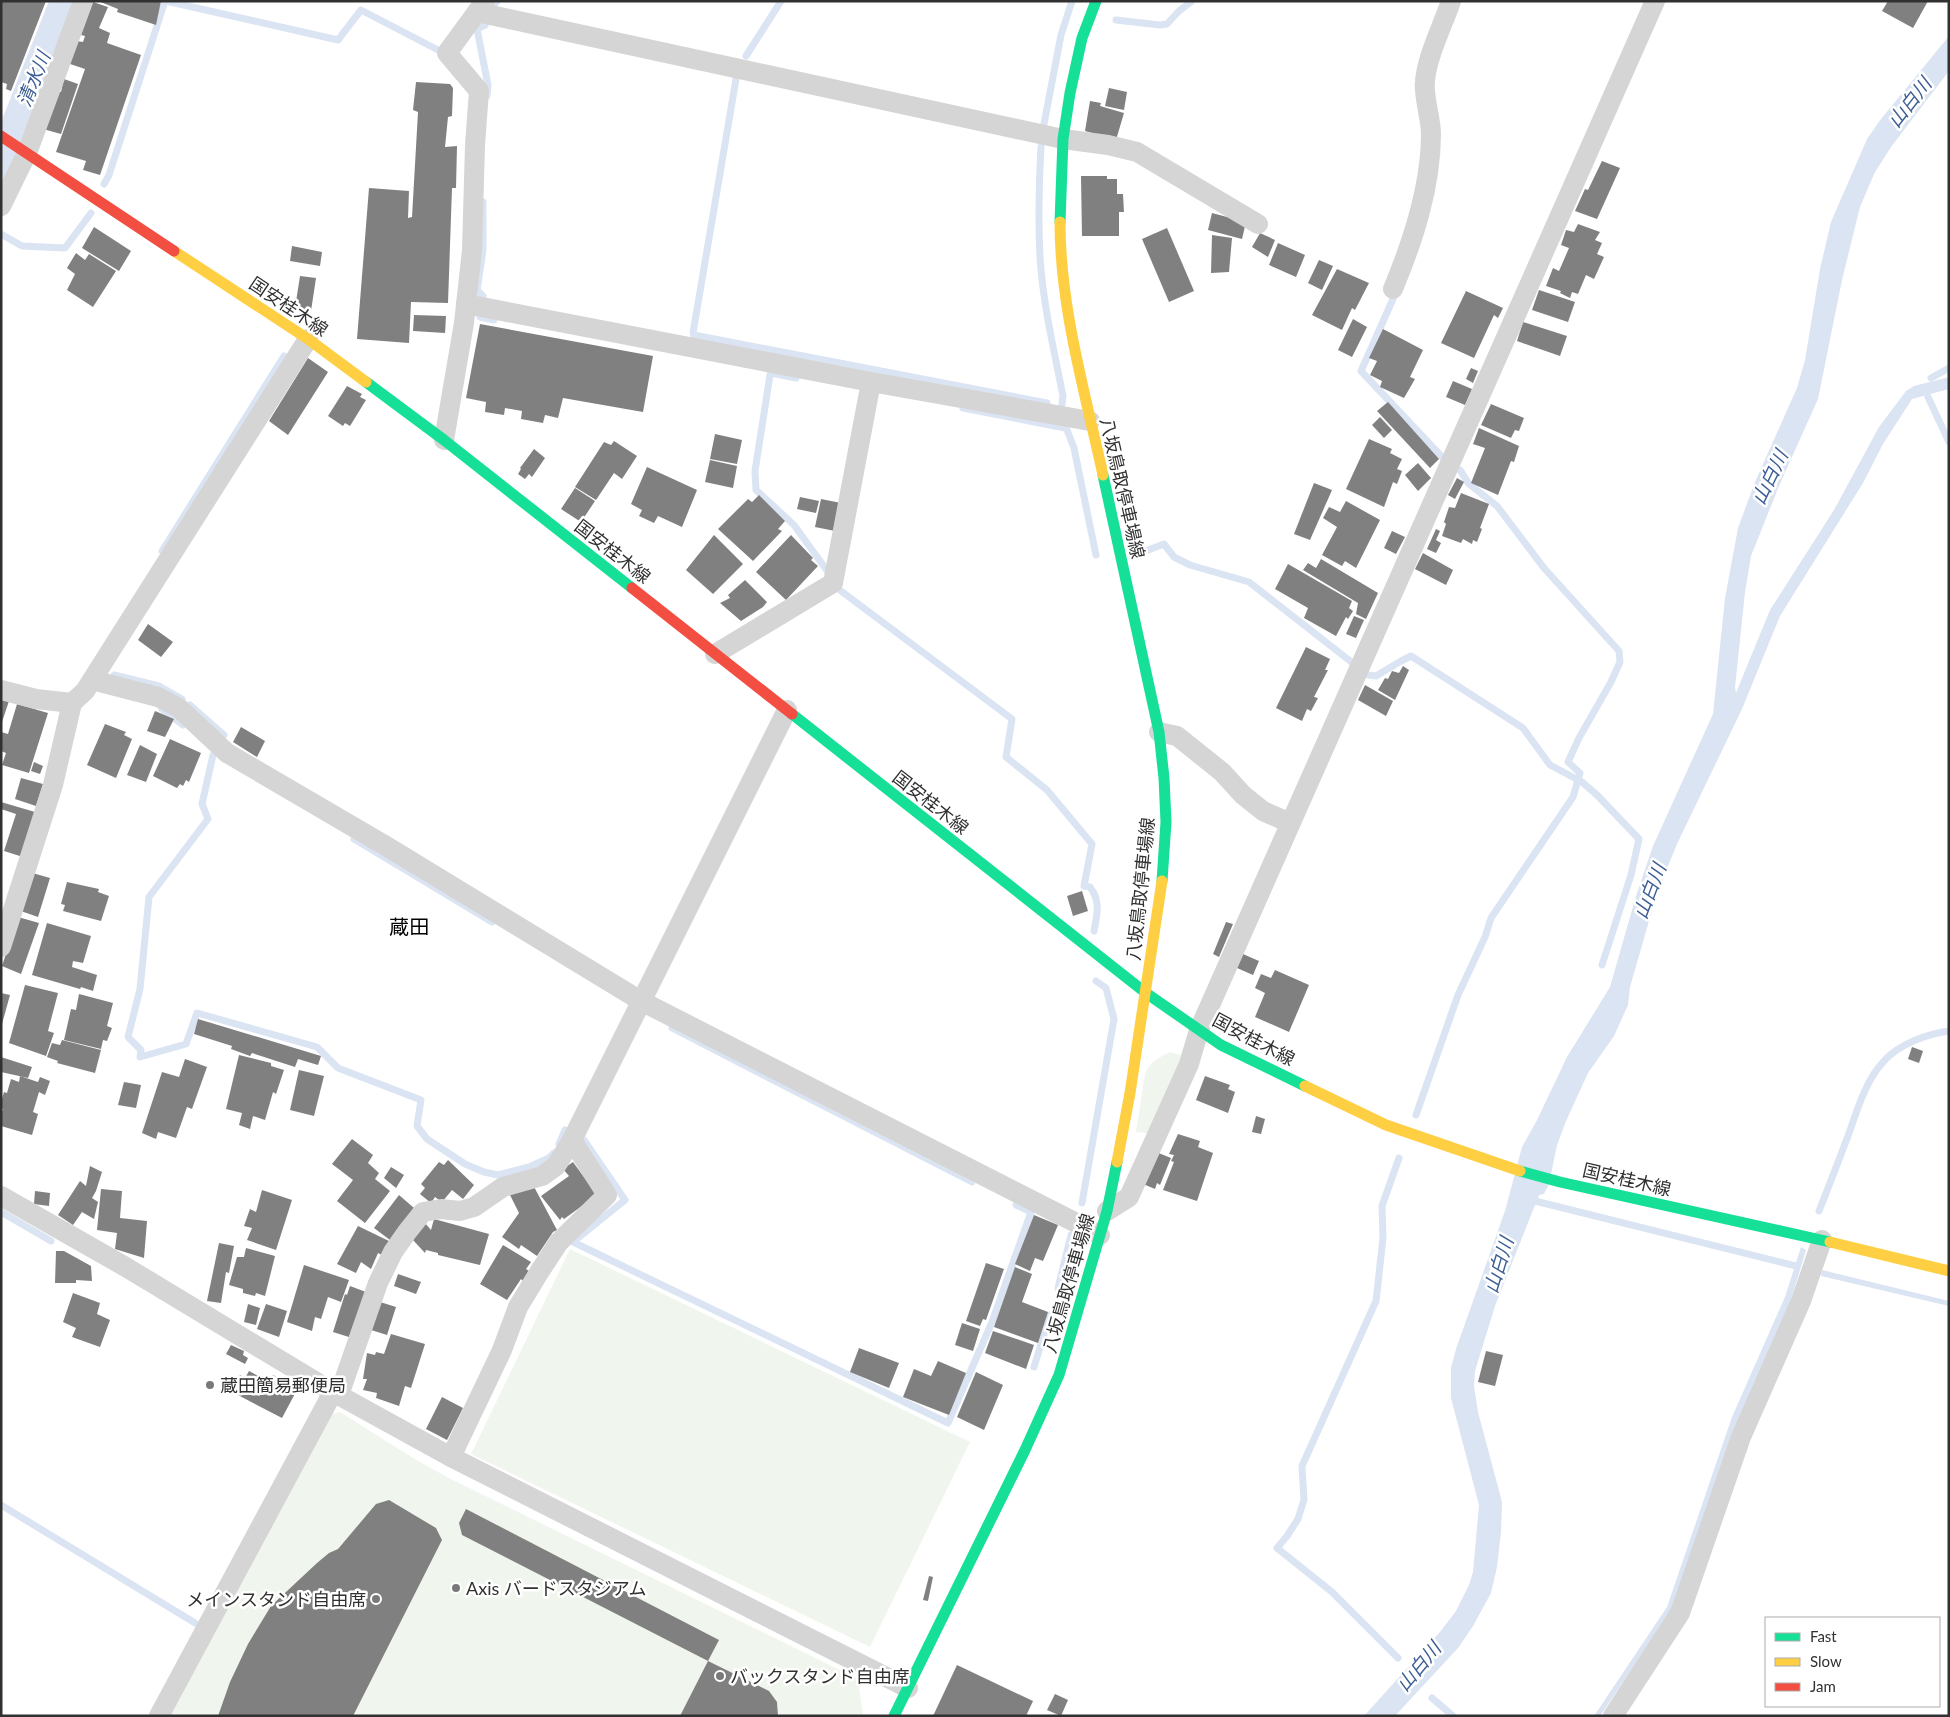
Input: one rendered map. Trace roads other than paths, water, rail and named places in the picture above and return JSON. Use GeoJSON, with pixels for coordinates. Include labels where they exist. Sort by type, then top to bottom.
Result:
{"type":"FeatureCollection","features":[{"type":"Feature","properties":{"kind":"main road","name":"八坂鳥取停車場線"},"geometry":{"type":"LineString","coordinates":[[894,1716],[1025,1450],[1059,1375],[1107,1211],[1130,1093],[1158,914],[1164,863],[1166,822],[1164,778],[1158,732],[1069,320],[1060,249],[1063,139],[1070,93],[1082,38],[1096,1]]}},
{"type":"Feature","properties":{"kind":"main road","name":"国安桂木線"},"geometry":{"type":"LineString","coordinates":[[1,136],[308,338],[444,440],[1146,993],[1221,1045],[1386,1125],[1500,1165],[1560,1182],[1822,1240],[1949,1271]]}},
{"type":"Feature","properties":{"kind":"street"},"geometry":{"type":"LineString","coordinates":[[1,206],[83,1]]}},
{"type":"Feature","properties":{"kind":"street"},"geometry":{"type":"LineString","coordinates":[[1393,289],[1408,253],[1426,186],[1431,134],[1424,82],[1430,59],[1451,1]]}},
{"type":"Feature","properties":{"kind":"street"},"geometry":{"type":"LineString","coordinates":[[1107,1211],[1129,1197],[1189,1064],[1199,1030],[1290,823],[1655,1]]}},
{"type":"Feature","properties":{"kind":"street"},"geometry":{"type":"LineString","coordinates":[[444,440],[466,304],[472,250],[475,145],[479,91],[447,52],[481,6],[1063,139],[1108,145],[1137,152],[1258,224]]}},
{"type":"Feature","properties":{"kind":"street"},"geometry":{"type":"LineString","coordinates":[[466,304],[871,382],[1090,421]]}},
{"type":"Feature","properties":{"kind":"street"},"geometry":{"type":"LineString","coordinates":[[1,947],[53,785],[72,703],[85,691],[308,338]]}},
{"type":"Feature","properties":{"kind":"street"},"geometry":{"type":"LineString","coordinates":[[716,654],[833,583],[871,382]]}},
{"type":"Feature","properties":{"kind":"street"},"geometry":{"type":"LineString","coordinates":[[92,680],[158,696],[179,708],[227,753],[386,846],[641,1001],[1100,1235]]}},
{"type":"Feature","properties":{"kind":"street"},"geometry":{"type":"LineString","coordinates":[[1,690],[36,699],[72,703]]}},
{"type":"Feature","properties":{"kind":"street"},"geometry":{"type":"LineString","coordinates":[[159,1716],[336,1393],[378,1283],[393,1252],[406,1232],[423,1212],[441,1209],[460,1211],[474,1208],[503,1187],[542,1176],[556,1166],[572,1140],[786,710]]}},
{"type":"Feature","properties":{"kind":"street"},"geometry":{"type":"LineString","coordinates":[[1158,732],[1177,736],[1222,772],[1243,796],[1263,811],[1290,823]]}},
{"type":"Feature","properties":{"kind":"street"},"geometry":{"type":"LineString","coordinates":[[451,1457],[502,1350],[518,1307],[560,1242],[607,1195],[572,1140]]}},
{"type":"Feature","properties":{"kind":"street"},"geometry":{"type":"LineString","coordinates":[[1,1196],[124,1266],[336,1393],[451,1457],[908,1688]]}},
{"type":"Feature","properties":{"kind":"street"},"geometry":{"type":"LineString","coordinates":[[1613,1716],[1680,1613],[1741,1437],[1801,1301],[1822,1240]]}},
{"type":"Feature","properties":{"kind":"water","name":"清水川"},"geometry":{"type":"Polygon","coordinates":[[[49,1],[75,1],[1,194],[1,122],[49,1]]]}},
{"type":"Feature","properties":{"kind":"water","name":"山白川"},"geometry":{"type":"Polygon","coordinates":[[[1949,36],[1949,71],[1891,147],[1874,174],[1860,207],[1842,280],[1818,399],[1779,486],[1751,556],[1745,592],[1735,687],[1736,693],[1770,610],[1834,510],[1879,427],[1906,391],[1914,386],[1949,377],[1949,389],[1912,399],[1883,444],[1863,483],[1780,616],[1742,709],[1677,844],[1657,893],[1630,987],[1628,1005],[1614,1036],[1588,1073],[1566,1121],[1557,1145],[1549,1184],[1544,1194],[1539,1195],[1495,1306],[1475,1371],[1474,1386],[1478,1412],[1502,1502],[1497,1567],[1491,1593],[1473,1626],[1458,1648],[1395,1716],[1364,1716],[1440,1632],[1456,1611],[1469,1585],[1473,1572],[1479,1505],[1451,1398],[1451,1368],[1456,1349],[1505,1211],[1522,1147],[1567,1057],[1610,987],[1636,896],[1653,846],[1713,714],[1725,598],[1738,528],[1755,482],[1797,388],[1805,360],[1820,269],[1831,222],[1867,139],[1881,119],[1949,36]]]}},
{"type":"Feature","properties":{"kind":"water"},"geometry":{"type":"Polygon","coordinates":[[[1801,1247],[1806,1250],[1791,1300],[1671,1611],[1600,1716],[1594,1716],[1667,1607],[1732,1417],[1785,1297],[1801,1247]]]}},
{"type":"Feature","properties":{"kind":"water"},"geometry":{"type":"Polygon","coordinates":[[[1822,1270],[1949,1301],[1949,1306],[1821,1276],[1822,1270]]]}},
{"type":"Feature","properties":{"kind":"waterway"},"geometry":{"type":"LineString","coordinates":[[104,184],[109,175],[165,1]]}},
{"type":"Feature","properties":{"kind":"waterway"},"geometry":{"type":"LineString","coordinates":[[166,1],[338,40],[361,10],[440,51]]}},
{"type":"Feature","properties":{"kind":"waterway"},"geometry":{"type":"LineString","coordinates":[[493,6],[497,1]]}},
{"type":"Feature","properties":{"kind":"waterway"},"geometry":{"type":"LineString","coordinates":[[746,56],[781,1]]}},
{"type":"Feature","properties":{"kind":"waterway"},"geometry":{"type":"LineString","coordinates":[[1044,124],[1061,35],[1072,1]]}},
{"type":"Feature","properties":{"kind":"waterway"},"geometry":{"type":"LineString","coordinates":[[1116,20],[1160,25],[1167,24],[1192,1]]}},
{"type":"Feature","properties":{"kind":"waterway"},"geometry":{"type":"LineString","coordinates":[[485,25],[477,29],[488,85],[487,96]]}},
{"type":"Feature","properties":{"kind":"waterway"},"geometry":{"type":"LineString","coordinates":[[693,333],[736,79]]}},
{"type":"Feature","properties":{"kind":"waterway"},"geometry":{"type":"LineString","coordinates":[[1041,147],[1039,202],[1041,275],[1063,396],[1062,404]]}},
{"type":"Feature","properties":{"kind":"waterway"},"geometry":{"type":"LineString","coordinates":[[483,202],[483,250],[477,290],[483,296]]}},
{"type":"Feature","properties":{"kind":"waterway"},"geometry":{"type":"LineString","coordinates":[[1,234],[22,246],[65,248],[91,213]]}},
{"type":"Feature","properties":{"kind":"waterway"},"geometry":{"type":"LineString","coordinates":[[1393,299],[1361,371],[1442,457]]}},
{"type":"Feature","properties":{"kind":"waterway"},"geometry":{"type":"LineString","coordinates":[[480,317],[494,320]]}},
{"type":"Feature","properties":{"kind":"waterway"},"geometry":{"type":"LineString","coordinates":[[694,335],[1047,403]]}},
{"type":"Feature","properties":{"kind":"waterway"},"geometry":{"type":"LineString","coordinates":[[162,551],[284,356]]}},
{"type":"Feature","properties":{"kind":"waterway"},"geometry":{"type":"LineString","coordinates":[[1931,378],[1949,368]]}},
{"type":"Feature","properties":{"kind":"waterway"},"geometry":{"type":"LineString","coordinates":[[771,373],[796,378]]}},
{"type":"Feature","properties":{"kind":"waterway"},"geometry":{"type":"LineString","coordinates":[[770,375],[755,471],[756,490],[794,525],[828,572]]}},
{"type":"Feature","properties":{"kind":"waterway"},"geometry":{"type":"LineString","coordinates":[[1928,397],[1949,442]]}},
{"type":"Feature","properties":{"kind":"waterway"},"geometry":{"type":"LineString","coordinates":[[963,408],[1065,428]]}},
{"type":"Feature","properties":{"kind":"waterway"},"geometry":{"type":"LineString","coordinates":[[1067,430],[1074,448],[1096,555]]}},
{"type":"Feature","properties":{"kind":"waterway"},"geometry":{"type":"LineString","coordinates":[[1416,1115],[1458,995],[1485,937],[1491,918],[1573,797],[1580,773],[1568,762],[1620,662],[1619,651],[1544,568],[1497,506],[1469,484],[1460,470]]}},
{"type":"Feature","properties":{"kind":"waterway","name":"山白川"},"geometry":{"type":"LineString","coordinates":[[1143,552],[1164,544],[1174,557],[1190,565],[1249,582],[1368,675],[1376,676],[1411,656],[1523,728],[1550,765],[1582,782],[1639,839],[1631,875],[1602,965]]}},
{"type":"Feature","properties":{"kind":"waterway"},"geometry":{"type":"LineString","coordinates":[[837,588],[1012,719],[1006,757],[1047,790],[1092,844],[1084,886],[1090,887],[1096,898],[1097,914],[1094,931]]}},
{"type":"Feature","properties":{"kind":"waterway"},"geometry":{"type":"LineString","coordinates":[[114,675],[159,686],[182,699]]}},
{"type":"Feature","properties":{"kind":"waterway"},"geometry":{"type":"LineString","coordinates":[[190,705],[224,735]]}},
{"type":"Feature","properties":{"kind":"waterway"},"geometry":{"type":"LineString","coordinates":[[162,709],[183,725]]}},
{"type":"Feature","properties":{"kind":"waterway"},"geometry":{"type":"LineString","coordinates":[[213,755],[202,804],[208,819],[149,897],[140,989],[128,1037],[141,1050],[140,1057],[186,1044],[197,1013],[317,1047],[338,1068],[421,1100],[417,1126],[427,1139],[465,1164],[484,1172],[498,1175],[529,1167],[549,1158],[554,1153]]}},
{"type":"Feature","properties":{"kind":"waterway"},"geometry":{"type":"LineString","coordinates":[[354,839],[492,922]]}},
{"type":"Feature","properties":{"kind":"waterway"},"geometry":{"type":"LineString","coordinates":[[1082,1203],[1114,1019],[1106,988],[1096,981]]}},
{"type":"Feature","properties":{"kind":"waterway"},"geometry":{"type":"LineString","coordinates":[[672,1028],[972,1182]]}},
{"type":"Feature","properties":{"kind":"waterway"},"geometry":{"type":"LineString","coordinates":[[1819,1211],[1862,1097],[1877,1069],[1890,1055],[1905,1045],[1923,1037],[1949,1031]]}},
{"type":"Feature","properties":{"kind":"waterway"},"geometry":{"type":"LineString","coordinates":[[559,1144],[565,1130]]}},
{"type":"Feature","properties":{"kind":"waterway"},"geometry":{"type":"LineString","coordinates":[[584,1140],[625,1200],[573,1242],[948,1423],[992,1322],[1031,1212]]}},
{"type":"Feature","properties":{"kind":"waterway","name":"山白川"},"geometry":{"type":"LineString","coordinates":[[1398,1658],[1332,1592],[1277,1548],[1298,1519],[1304,1500],[1302,1466],[1376,1301],[1383,1238],[1382,1206],[1399,1158]]}},
{"type":"Feature","properties":{"kind":"waterway"},"geometry":{"type":"LineString","coordinates":[[1527,1199],[1796,1266]]}},
{"type":"Feature","properties":{"kind":"waterway"},"geometry":{"type":"LineString","coordinates":[[1016,1205],[1029,1211]]}},
{"type":"Feature","properties":{"kind":"waterway"},"geometry":{"type":"LineString","coordinates":[[1,1212],[51,1241]]}},
{"type":"Feature","properties":{"kind":"waterway"},"geometry":{"type":"LineString","coordinates":[[1058,1288],[1071,1235]]}},
{"type":"Feature","properties":{"kind":"waterway"},"geometry":{"type":"LineString","coordinates":[[1034,1367],[1050,1315]]}},
{"type":"Feature","properties":{"kind":"waterway"},"geometry":{"type":"LineString","coordinates":[[1,1505],[195,1623]]}},
{"type":"Feature","properties":{"kind":"waterway"},"geometry":{"type":"LineString","coordinates":[[1432,1698],[1453,1716]]}},
{"type":"Feature","properties":{"kind":"place","name":"蔵田簡易郵便局"},"geometry":{"type":"Point","coordinates":[210,1385]}},
{"type":"Feature","properties":{"kind":"place","name":"Axis バードスタジアム"},"geometry":{"type":"Point","coordinates":[456,1588]}},
{"type":"Feature","properties":{"kind":"place","name":"メインスタンド自由席"},"geometry":{"type":"Point","coordinates":[376,1599]}},
{"type":"Feature","properties":{"kind":"place","name":"バックスタンド自由席"},"geometry":{"type":"Point","coordinates":[720,1676]}},
{"type":"Feature","properties":{"kind":"district","name":"蔵田"},"geometry":{"type":"Point","coordinates":[409,926]}}]}
